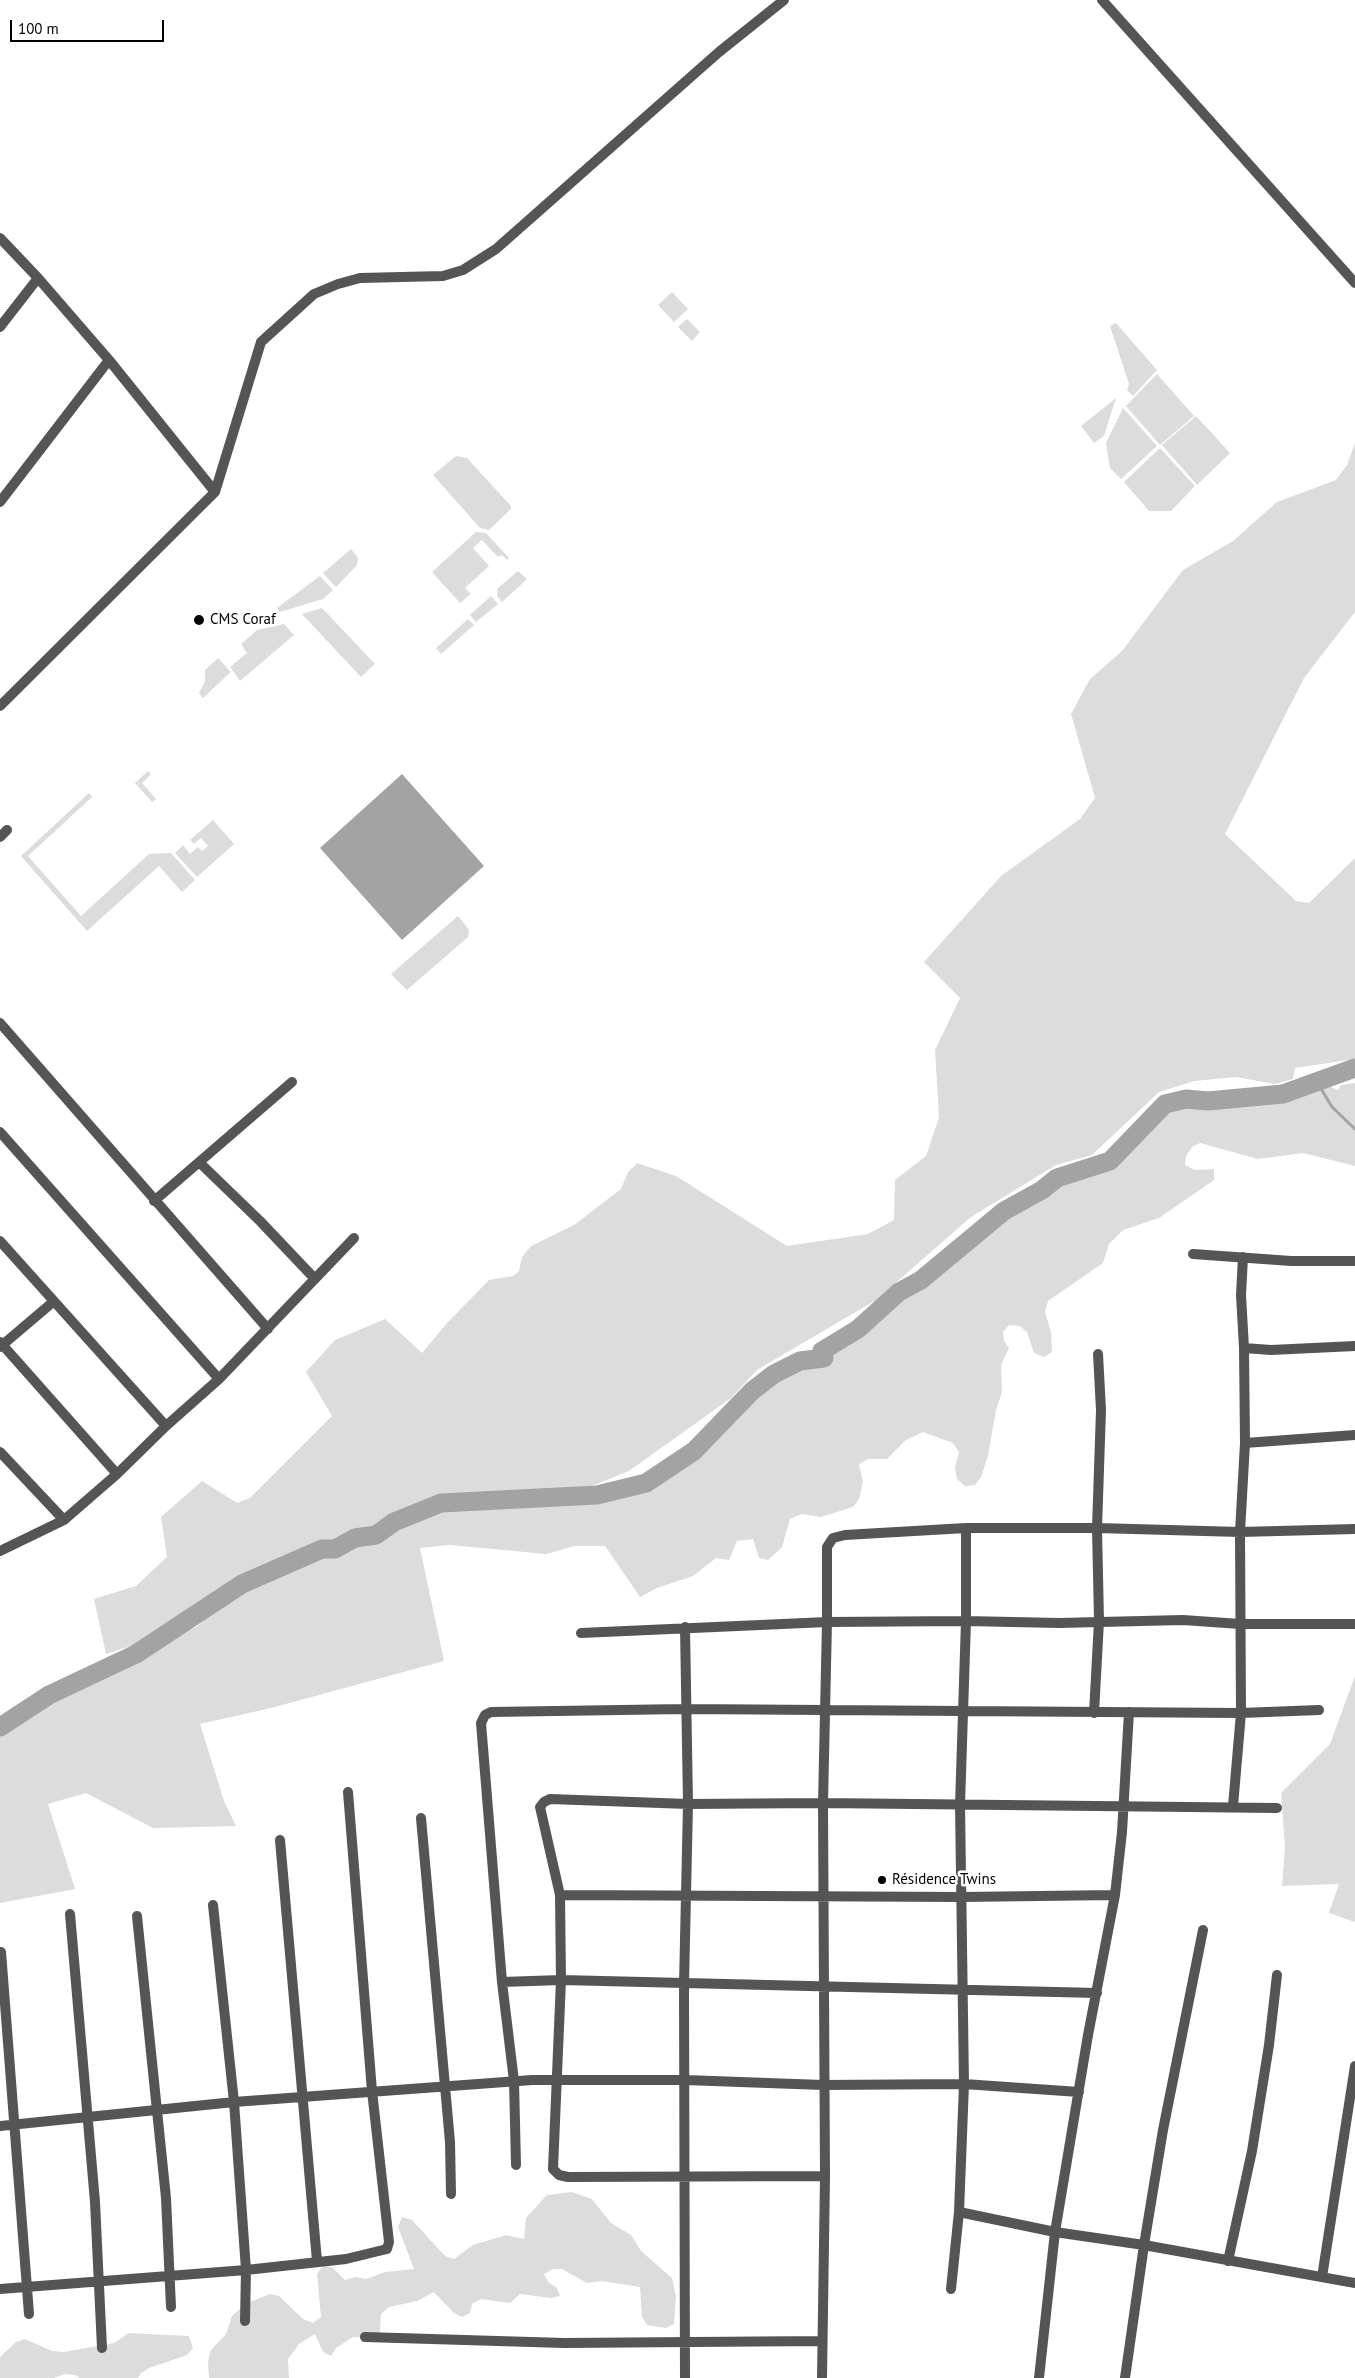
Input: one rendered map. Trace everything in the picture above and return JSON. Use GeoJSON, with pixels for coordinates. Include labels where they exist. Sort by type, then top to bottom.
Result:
{"type":"FeatureCollection","features":[{"type":"Feature","properties":{"kind":"street"},"geometry":{"type":"LineString","coordinates":[[0,706],[215,492],[261,342],[314,294],[338,284],[360,278],[381,276],[420,278],[443,276],[463,270],[496,249],[719,52],[784,0]]}},
{"type":"Feature","properties":{"kind":"street"},"geometry":{"type":"LineString","coordinates":[[1102,0],[1355,283]]}},
{"type":"Feature","properties":{"kind":"street"},"geometry":{"type":"LineString","coordinates":[[0,238],[38,278],[109,360],[215,492]]}},
{"type":"Feature","properties":{"kind":"street"},"geometry":{"type":"LineString","coordinates":[[0,327],[38,278]]}},
{"type":"Feature","properties":{"kind":"street"},"geometry":{"type":"LineString","coordinates":[[0,502],[109,360]]}},
{"type":"Feature","properties":{"kind":"street"},"geometry":{"type":"LineString","coordinates":[[0,1023],[154,1202],[268,1329]]}},
{"type":"Feature","properties":{"kind":"street"},"geometry":{"type":"LineString","coordinates":[[154,1202],[292,1082]]}},
{"type":"Feature","properties":{"kind":"street"},"geometry":{"type":"LineString","coordinates":[[0,1132],[219,1379]]}},
{"type":"Feature","properties":{"kind":"street"},"geometry":{"type":"LineString","coordinates":[[200,1163],[260,1221],[315,1279]]}},
{"type":"Feature","properties":{"kind":"street"},"geometry":{"type":"LineString","coordinates":[[0,1551],[64,1520],[117,1474],[166,1426],[219,1379],[354,1238]]}},
{"type":"Feature","properties":{"kind":"street"},"geometry":{"type":"LineString","coordinates":[[0,1241],[166,1426]]}},
{"type":"Feature","properties":{"kind":"street"},"geometry":{"type":"LineString","coordinates":[[1192,1254],[1291,1261],[1355,1261]]}},
{"type":"Feature","properties":{"kind":"street"},"geometry":{"type":"LineString","coordinates":[[1234,1806],[1241,1713],[1240,1532],[1245,1443],[1244,1348],[1241,1295],[1244,1257]]}},
{"type":"Feature","properties":{"kind":"street"},"geometry":{"type":"LineString","coordinates":[[53,1302],[1,1345],[117,1474]]}},
{"type":"Feature","properties":{"kind":"street"},"geometry":{"type":"LineString","coordinates":[[1244,1348],[1271,1350],[1355,1346]]}},
{"type":"Feature","properties":{"kind":"street"},"geometry":{"type":"LineString","coordinates":[[1094,1713],[1098,1621],[1097,1528],[1101,1410],[1098,1354]]}},
{"type":"Feature","properties":{"kind":"street"},"geometry":{"type":"LineString","coordinates":[[1245,1443],[1355,1435]]}},
{"type":"Feature","properties":{"kind":"street"},"geometry":{"type":"LineString","coordinates":[[0,1452],[64,1520]]}},
{"type":"Feature","properties":{"kind":"street"},"geometry":{"type":"LineString","coordinates":[[951,2289],[959,2212],[964,2084],[960,1806],[966,1621],[966,1528]]}},
{"type":"Feature","properties":{"kind":"street"},"geometry":{"type":"LineString","coordinates":[[822,2378],[825,2176],[822,1803],[826,1711],[827,1546],[833,1538],[845,1535],[966,1528],[1097,1528],[1240,1532],[1355,1529]]}},
{"type":"Feature","properties":{"kind":"street"},"geometry":{"type":"LineString","coordinates":[[581,1633],[827,1622],[966,1621],[1058,1623],[1183,1620],[1240,1624],[1355,1624]]}},
{"type":"Feature","properties":{"kind":"street"},"geometry":{"type":"LineString","coordinates":[[685,1627],[688,1804],[684,1985],[685,2378]]}},
{"type":"Feature","properties":{"kind":"street"},"geometry":{"type":"LineString","coordinates":[[516,2166],[514,2081],[502,1982],[481,1723],[485,1715],[491,1712],[685,1709],[1094,1713],[1241,1713],[1319,1710]]}},
{"type":"Feature","properties":{"kind":"street"},"geometry":{"type":"LineString","coordinates":[[1039,2378],[1055,2232],[1115,1895],[1124,1806],[1129,1712]]}},
{"type":"Feature","properties":{"kind":"street"},"geometry":{"type":"LineString","coordinates":[[0,2289],[246,2270],[346,2258],[387,2249],[389,2242],[372,2091],[348,1792]]}},
{"type":"Feature","properties":{"kind":"street"},"geometry":{"type":"LineString","coordinates":[[825,2176],[568,2177],[559,2175],[554,2169],[561,1980],[560,1896],[540,1807],[544,1802],[550,1799],[688,1804],[822,1803],[960,1806],[1234,1806],[1277,1808]]}},
{"type":"Feature","properties":{"kind":"street"},"geometry":{"type":"LineString","coordinates":[[422,1818],[446,2086],[451,2194]]}},
{"type":"Feature","properties":{"kind":"street"},"geometry":{"type":"LineString","coordinates":[[280,1840],[317,2260]]}},
{"type":"Feature","properties":{"kind":"street"},"geometry":{"type":"LineString","coordinates":[[560,1896],[686,1898],[823,1895],[962,1898],[1115,1895]]}},
{"type":"Feature","properties":{"kind":"street"},"geometry":{"type":"LineString","coordinates":[[213,1906],[234,2102],[246,2270],[245,2321]]}},
{"type":"Feature","properties":{"kind":"street"},"geometry":{"type":"LineString","coordinates":[[70,1914],[100,2282],[102,2348]]}},
{"type":"Feature","properties":{"kind":"street"},"geometry":{"type":"LineString","coordinates":[[137,1916],[166,2198],[171,2307]]}},
{"type":"Feature","properties":{"kind":"street"},"geometry":{"type":"LineString","coordinates":[[1125,2378],[1144,2244],[1163,2130],[1203,1930]]}},
{"type":"Feature","properties":{"kind":"street"},"geometry":{"type":"LineString","coordinates":[[1,1952],[16,2124],[29,2314]]}},
{"type":"Feature","properties":{"kind":"street"},"geometry":{"type":"LineString","coordinates":[[1228,2262],[1252,2151],[1269,2045],[1277,1975]]}},
{"type":"Feature","properties":{"kind":"street"},"geometry":{"type":"LineString","coordinates":[[502,1982],[561,1980],[684,1985],[823,1988],[964,1988],[1097,1992]]}},
{"type":"Feature","properties":{"kind":"street"},"geometry":{"type":"LineString","coordinates":[[1322,2277],[1355,2066]]}},
{"type":"Feature","properties":{"kind":"street"},"geometry":{"type":"LineString","coordinates":[[0,2126],[234,2102],[514,2081],[685,2080],[823,2085],[964,2084],[1079,2092]]}},
{"type":"Feature","properties":{"kind":"street"},"geometry":{"type":"LineString","coordinates":[[959,2212],[1055,2232],[1144,2244],[1228,2262],[1355,2283]]}},
{"type":"Feature","properties":{"kind":"street"},"geometry":{"type":"LineString","coordinates":[[365,2337],[564,2343],[822,2341]]}},
{"type":"Feature","properties":{"kind":"shaded area"},"geometry":{"type":"Polygon","coordinates":[[[672,292],[688,309],[674,322],[658,305],[672,292]]]}},
{"type":"Feature","properties":{"kind":"shaded area"},"geometry":{"type":"Polygon","coordinates":[[[687,319],[700,332],[692,341],[678,327],[687,319]]]}},
{"type":"Feature","properties":{"kind":"shaded area"},"geometry":{"type":"Polygon","coordinates":[[[1116,323],[1157,370],[1133,396],[1127,390],[1129,384],[1110,326],[1116,323]]]}},
{"type":"Feature","properties":{"kind":"shaded area"},"geometry":{"type":"Polygon","coordinates":[[[1157,374],[1194,416],[1160,445],[1126,406],[1157,374]]]}},
{"type":"Feature","properties":{"kind":"shaded area"},"geometry":{"type":"Polygon","coordinates":[[[1116,398],[1104,436],[1094,443],[1081,426],[1116,398]]]}},
{"type":"Feature","properties":{"kind":"shaded area"},"geometry":{"type":"Polygon","coordinates":[[[1123,408],[1157,446],[1121,479],[1110,468],[1106,443],[1123,408]]]}},
{"type":"Feature","properties":{"kind":"shaded area"},"geometry":{"type":"Polygon","coordinates":[[[1196,416],[1230,453],[1197,485],[1162,445],[1196,416]]]}},
{"type":"Feature","properties":{"kind":"shaded area"},"geometry":{"type":"Polygon","coordinates":[[[1355,443],[1355,612],[1304,678],[1225,834],[1296,901],[1309,903],[1355,858],[1355,1059],[1295,1068],[1293,1079],[1275,1084],[1236,1077],[1194,1081],[1159,1092],[1092,1155],[1056,1165],[971,1217],[876,1300],[757,1370],[731,1398],[629,1471],[592,1486],[448,1497],[259,1571],[146,1641],[106,1654],[94,1599],[136,1586],[167,1557],[161,1517],[202,1481],[237,1503],[250,1498],[332,1416],[306,1372],[335,1340],[385,1319],[422,1353],[447,1323],[489,1280],[513,1276],[519,1271],[522,1257],[531,1246],[574,1225],[621,1189],[628,1172],[637,1163],[676,1176],[787,1246],[868,1234],[894,1220],[895,1180],[926,1156],[939,1117],[935,1050],[960,998],[924,962],[1001,876],[1080,819],[1095,798],[1071,714],[1090,679],[1122,651],[1183,570],[1233,541],[1277,502],[1336,480],[1347,465],[1355,443]]]}},
{"type":"Feature","properties":{"kind":"shaded area"},"geometry":{"type":"Polygon","coordinates":[[[1160,448],[1195,486],[1171,511],[1149,511],[1124,482],[1160,448]]]}},
{"type":"Feature","properties":{"kind":"shaded area"},"geometry":{"type":"Polygon","coordinates":[[[456,456],[467,458],[511,506],[511,509],[489,530],[480,528],[433,475],[456,456]]]}},
{"type":"Feature","properties":{"kind":"shaded area"},"geometry":{"type":"Polygon","coordinates":[[[476,532],[486,533],[509,558],[507,560],[502,555],[498,557],[482,540],[473,548],[489,566],[465,588],[471,594],[460,603],[432,572],[476,532]]]}},
{"type":"Feature","properties":{"kind":"shaded area"},"geometry":{"type":"Polygon","coordinates":[[[351,549],[358,558],[357,565],[336,587],[323,573],[351,549]]]}},
{"type":"Feature","properties":{"kind":"shaded area"},"geometry":{"type":"Polygon","coordinates":[[[518,571],[527,579],[502,602],[497,596],[498,588],[518,571]]]}},
{"type":"Feature","properties":{"kind":"shaded area"},"geometry":{"type":"Polygon","coordinates":[[[320,576],[333,590],[323,599],[280,612],[277,608],[320,576]]]}},
{"type":"Feature","properties":{"kind":"shaded area"},"geometry":{"type":"Polygon","coordinates":[[[491,596],[498,604],[476,622],[470,615],[491,596]]]}},
{"type":"Feature","properties":{"kind":"shaded area"},"geometry":{"type":"Polygon","coordinates":[[[322,608],[375,664],[361,677],[302,614],[322,608]]]}},
{"type":"Feature","properties":{"kind":"shaded area"},"geometry":{"type":"Polygon","coordinates":[[[468,619],[474,625],[441,654],[436,648],[468,619]]]}},
{"type":"Feature","properties":{"kind":"shaded area"},"geometry":{"type":"Polygon","coordinates":[[[284,624],[294,635],[240,681],[230,667],[247,653],[241,644],[257,630],[284,624]]]}},
{"type":"Feature","properties":{"kind":"shaded area"},"geometry":{"type":"Polygon","coordinates":[[[218,658],[231,672],[203,698],[199,693],[205,682],[205,670],[218,658]]]}},
{"type":"Feature","properties":{"kind":"shaded area"},"geometry":{"type":"Polygon","coordinates":[[[148,771],[151,774],[142,783],[156,799],[152,802],[135,783],[148,771]]]}},
{"type":"Feature","properties":{"kind":"shaded area"},"geometry":{"type":"Polygon","coordinates":[[[402,774],[484,866],[402,940],[320,848],[402,774]]]}},
{"type":"Feature","properties":{"kind":"shaded area"},"geometry":{"type":"Polygon","coordinates":[[[89,793],[92,797],[28,856],[81,916],[149,854],[171,853],[195,880],[182,892],[159,866],[87,931],[21,856],[89,793]]]}},
{"type":"Feature","properties":{"kind":"shaded area"},"geometry":{"type":"Polygon","coordinates":[[[213,820],[234,844],[197,877],[175,853],[183,845],[190,854],[198,847],[202,851],[208,846],[201,838],[194,844],[190,840],[213,820]]]}},
{"type":"Feature","properties":{"kind":"shaded area"},"geometry":{"type":"Polygon","coordinates":[[[458,916],[469,930],[468,937],[407,990],[391,974],[458,916]]]}},
{"type":"Feature","properties":{"kind":"shaded area"},"geometry":{"type":"Polygon","coordinates":[[[1355,1083],[1355,1166],[1303,1153],[1258,1159],[1200,1143],[1192,1147],[1186,1156],[1185,1165],[1195,1170],[1214,1169],[1214,1180],[1159,1218],[1123,1230],[1109,1244],[1103,1263],[1048,1301],[1045,1312],[1051,1332],[1052,1352],[1044,1357],[1034,1353],[1027,1332],[1020,1326],[1009,1325],[1003,1332],[1004,1341],[1009,1348],[1001,1365],[1002,1392],[996,1410],[988,1456],[981,1477],[975,1485],[965,1486],[957,1479],[955,1468],[959,1452],[953,1443],[923,1432],[906,1440],[887,1459],[868,1459],[859,1464],[863,1482],[859,1499],[853,1507],[821,1517],[802,1514],[790,1519],[782,1547],[768,1560],[759,1558],[753,1539],[737,1541],[729,1560],[716,1558],[693,1576],[657,1588],[640,1597],[605,1546],[575,1546],[546,1554],[450,1545],[420,1548],[444,1661],[271,1708],[200,1724],[224,1801],[236,1826],[153,1828],[86,1793],[48,1804],[75,1889],[0,1903],[0,1731],[4,1725],[110,1671],[137,1662],[166,1639],[196,1627],[240,1591],[269,1576],[310,1559],[377,1538],[408,1520],[453,1506],[511,1503],[569,1505],[624,1496],[660,1481],[703,1450],[754,1396],[796,1371],[825,1364],[834,1348],[859,1334],[905,1294],[925,1284],[957,1256],[966,1253],[992,1226],[1058,1185],[1109,1167],[1159,1118],[1175,1109],[1193,1105],[1276,1100],[1329,1086],[1338,1090],[1341,1085],[1355,1083]]]}},
{"type":"Feature","properties":{"kind":"shaded area"},"geometry":{"type":"Polygon","coordinates":[[[1355,1676],[1355,1922],[1329,1913],[1339,1884],[1282,1886],[1285,1846],[1281,1793],[1330,1744],[1355,1676]]]}},
{"type":"Feature","properties":{"kind":"shaded area"},"geometry":{"type":"Polygon","coordinates":[[[572,2192],[592,2199],[611,2223],[631,2235],[641,2251],[672,2278],[676,2296],[674,2324],[666,2328],[647,2325],[642,2317],[640,2287],[602,2281],[587,2283],[562,2269],[553,2269],[544,2274],[548,2282],[557,2288],[560,2296],[551,2298],[520,2294],[510,2303],[481,2299],[472,2304],[470,2313],[462,2317],[454,2313],[434,2292],[417,2301],[389,2307],[381,2314],[380,2332],[373,2338],[353,2337],[336,2348],[331,2356],[323,2352],[315,2334],[299,2344],[288,2359],[289,2378],[209,2378],[208,2361],[211,2350],[226,2334],[232,2316],[247,2303],[270,2294],[279,2296],[303,2319],[313,2323],[321,2317],[317,2274],[323,2266],[332,2267],[345,2280],[356,2277],[366,2279],[385,2272],[414,2269],[398,2227],[402,2217],[412,2220],[445,2256],[454,2259],[473,2245],[506,2235],[524,2239],[526,2218],[547,2195],[572,2192]]]}},
{"type":"Feature","properties":{"kind":"shaded area"},"geometry":{"type":"Polygon","coordinates":[[[129,2333],[189,2336],[193,2348],[187,2355],[149,2368],[141,2373],[138,2378],[80,2378],[75,2375],[65,2374],[54,2378],[0,2378],[0,2357],[16,2342],[25,2339],[52,2351],[64,2352],[114,2343],[129,2333]]]}},
{"type":"Feature","properties":{"kind":"waterway"},"geometry":{"type":"LineString","coordinates":[[0,1727],[49,1695],[136,1654],[242,1584],[322,1549],[335,1549],[355,1538],[376,1535],[394,1522],[441,1503],[597,1495],[646,1483],[694,1451],[752,1391],[774,1374],[800,1361],[824,1358],[822,1351],[858,1329],[899,1292],[921,1280],[1004,1211],[1042,1190],[1057,1178],[1110,1161],[1165,1104],[1186,1099],[1208,1101],[1283,1094],[1355,1068]]}},
{"type":"Feature","properties":{"kind":"waterway"},"geometry":{"type":"LineString","coordinates":[[1317,1082],[1332,1107],[1355,1129]]}},
{"type":"Feature","properties":{"kind":"place","name":"CMS Coraf"},"geometry":{"type":"Point","coordinates":[199,620]}},
{"type":"Feature","properties":{"kind":"place","name":"Résidence Twins"},"geometry":{"type":"Point","coordinates":[882,1880]}}]}
